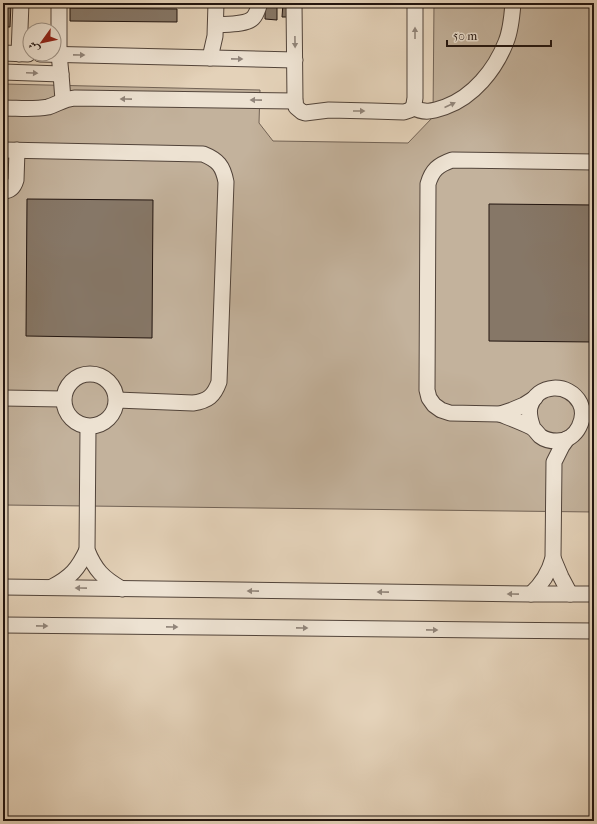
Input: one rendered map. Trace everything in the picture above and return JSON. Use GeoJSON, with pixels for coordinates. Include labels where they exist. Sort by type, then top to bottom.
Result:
{"type":"FeatureCollection","features":[{"type":"Feature","properties":{"kind":"street"},"geometry":{"type":"LineString","coordinates":[[22,3],[23,22]]}},
{"type":"Feature","properties":{"kind":"street"},"geometry":{"type":"LineString","coordinates":[[59,3],[59,22]]}},
{"type":"Feature","properties":{"kind":"street"},"geometry":{"type":"LineString","coordinates":[[210,58],[215,36],[216,3]]}},
{"type":"Feature","properties":{"kind":"street"},"geometry":{"type":"LineString","coordinates":[[216,25],[250,21],[254,17],[260,3]]}},
{"type":"Feature","properties":{"kind":"street"},"geometry":{"type":"LineString","coordinates":[[294,3],[295,101],[296,107],[305,113],[329,110],[404,112],[410,110],[413,107],[415,98],[415,3]]}},
{"type":"Feature","properties":{"kind":"street"},"geometry":{"type":"LineString","coordinates":[[413,107],[425,112],[437,110],[451,105],[466,96],[479,85],[494,66],[506,42],[513,3]]}},
{"type":"Feature","properties":{"kind":"street"},"geometry":{"type":"LineString","coordinates":[[3,53],[22,54]]}},
{"type":"Feature","properties":{"kind":"street"},"geometry":{"type":"LineString","coordinates":[[62,54],[295,60]]}},
{"type":"Feature","properties":{"kind":"street"},"geometry":{"type":"LineString","coordinates":[[60,62],[63,100]]}},
{"type":"Feature","properties":{"kind":"street"},"geometry":{"type":"LineString","coordinates":[[3,72],[62,74]]}},
{"type":"Feature","properties":{"kind":"street"},"geometry":{"type":"LineString","coordinates":[[3,108],[32,109],[48,107],[63,100],[75,98],[295,101]]}},
{"type":"Feature","properties":{"kind":"street"},"geometry":{"type":"LineString","coordinates":[[3,191],[9,190],[15,184],[16,180],[10,150],[203,154],[220,164],[224,172],[226,182],[220,382],[210,397],[202,402],[193,404],[117,400]]}},
{"type":"Feature","properties":{"kind":"street"},"geometry":{"type":"LineString","coordinates":[[594,162],[452,160],[436,168],[431,175],[428,184],[427,390],[434,405],[441,410],[450,413],[500,414],[524,405],[542,392],[551,388],[560,388],[569,391],[594,409]]}},
{"type":"Feature","properties":{"kind":"street"},"geometry":{"type":"LineString","coordinates":[[90,373],[100,375],[109,381],[115,390],[117,400],[115,411],[108,420],[99,425],[88,426],[78,424],[70,418],[65,409],[63,399],[66,389],[72,381],[80,375],[90,373]]}},
{"type":"Feature","properties":{"kind":"street"},"geometry":{"type":"LineString","coordinates":[[554,462],[572,434],[582,422],[583,413],[581,405],[576,397]]}},
{"type":"Feature","properties":{"kind":"street"},"geometry":{"type":"LineString","coordinates":[[3,398],[63,399]]}},
{"type":"Feature","properties":{"kind":"street"},"geometry":{"type":"LineString","coordinates":[[531,594],[539,587],[545,578],[553,558],[554,462],[546,444],[529,418],[530,407],[535,398]]}},
{"type":"Feature","properties":{"kind":"street"},"geometry":{"type":"LineString","coordinates":[[500,414],[537,432],[546,439],[553,441],[560,441],[594,421]]}},
{"type":"Feature","properties":{"kind":"street"},"geometry":{"type":"LineString","coordinates":[[88,426],[87,550],[92,562],[100,573],[110,582],[122,589]]}},
{"type":"Feature","properties":{"kind":"street"},"geometry":{"type":"LineString","coordinates":[[52,587],[64,581],[73,572],[81,562],[87,550]]}},
{"type":"Feature","properties":{"kind":"street"},"geometry":{"type":"LineString","coordinates":[[553,558],[570,594]]}},
{"type":"Feature","properties":{"kind":"street"},"geometry":{"type":"LineString","coordinates":[[3,587],[594,594]]}},
{"type":"Feature","properties":{"kind":"street"},"geometry":{"type":"LineString","coordinates":[[3,625],[594,631]]}},
{"type":"Feature","properties":{"kind":"shaded area"},"geometry":{"type":"Polygon","coordinates":[[[434,3],[594,3],[594,512],[3,505],[3,84],[260,90],[259,123],[273,141],[408,143],[433,117],[434,3]]]}},
{"type":"Feature","properties":{"kind":"building"},"geometry":{"type":"Polygon","coordinates":[[[3,3],[11,3],[10,27],[3,27],[3,3]]]}},
{"type":"Feature","properties":{"kind":"building"},"geometry":{"type":"Polygon","coordinates":[[[265,3],[277,3],[277,20],[265,19],[265,3]]]}},
{"type":"Feature","properties":{"kind":"building"},"geometry":{"type":"Polygon","coordinates":[[[283,3],[291,3],[291,17],[282,17],[283,3]]]}},
{"type":"Feature","properties":{"kind":"building"},"geometry":{"type":"Polygon","coordinates":[[[70,8],[177,9],[177,22],[70,21],[70,8]]]}},
{"type":"Feature","properties":{"kind":"building"},"geometry":{"type":"Polygon","coordinates":[[[27,199],[153,200],[152,338],[26,336],[27,199]]]}},
{"type":"Feature","properties":{"kind":"building"},"geometry":{"type":"Polygon","coordinates":[[[489,204],[594,205],[594,342],[489,341],[489,204]]]}}]}
